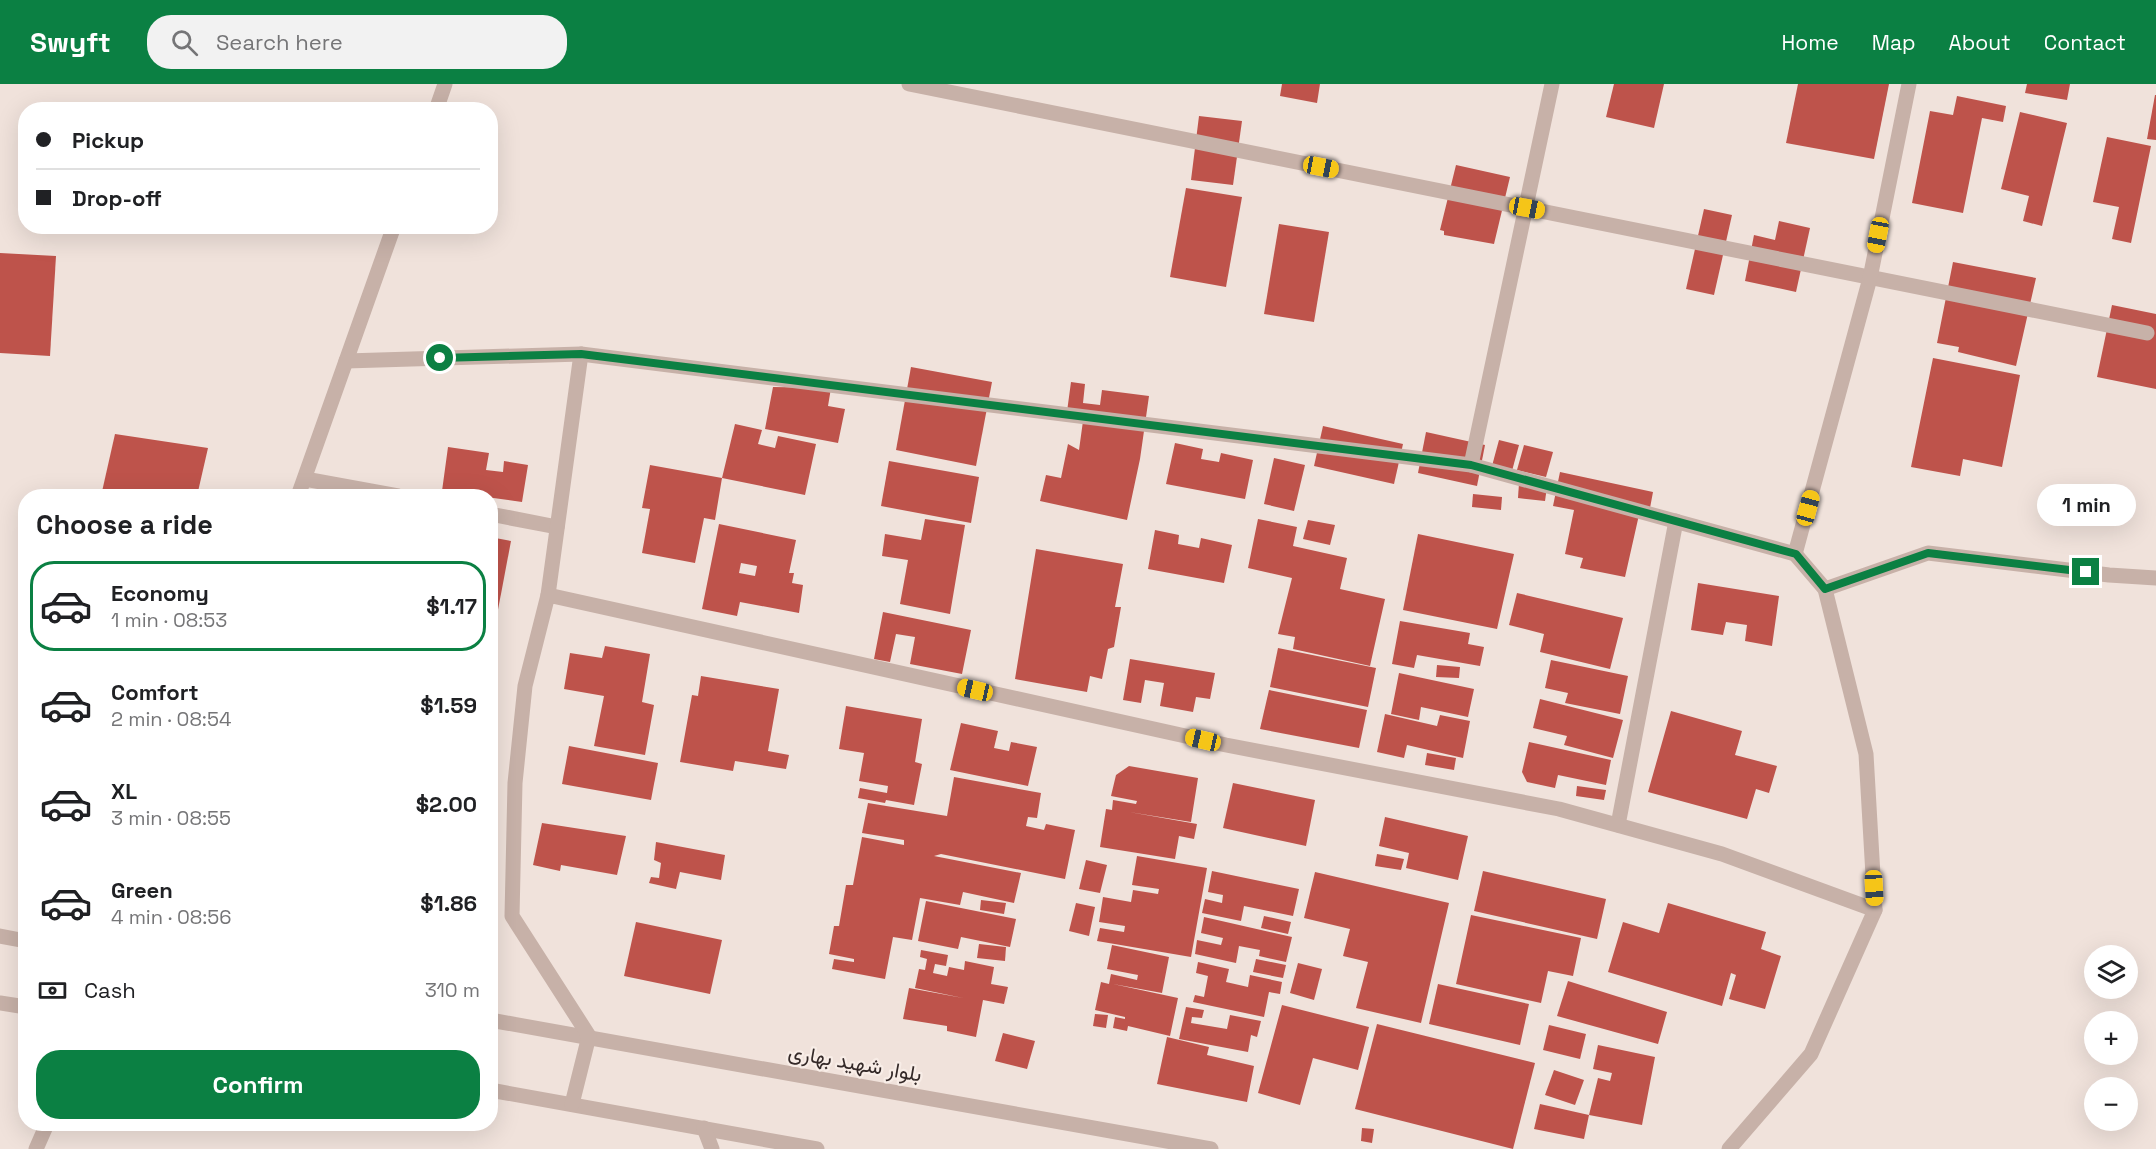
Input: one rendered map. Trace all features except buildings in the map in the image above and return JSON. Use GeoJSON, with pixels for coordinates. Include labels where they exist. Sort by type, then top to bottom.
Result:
{"type":"FeatureCollection","features":[{"type":"Feature","properties":{"kind":"street"},"geometry":{"type":"LineString","coordinates":[[439,102],[445,84]]}},
{"type":"Feature","properties":{"kind":"street"},"geometry":{"type":"LineString","coordinates":[[909,84],[2147,333]]}},
{"type":"Feature","properties":{"kind":"street"},"geometry":{"type":"LineString","coordinates":[[1471,465],[1552,84]]}},
{"type":"Feature","properties":{"kind":"street"},"geometry":{"type":"LineString","coordinates":[[1796,554],[1870,278],[1909,84]]}},
{"type":"Feature","properties":{"kind":"street"},"geometry":{"type":"LineString","coordinates":[[301,489],[391,234]]}},
{"type":"Feature","properties":{"kind":"street"},"geometry":{"type":"LineString","coordinates":[[572,1104],[589,1036],[512,916],[514,783],[525,686],[548,595],[581,354]]}},
{"type":"Feature","properties":{"kind":"street"},"geometry":{"type":"LineString","coordinates":[[346,361],[581,354],[1471,465],[1796,554],[1825,589],[1866,754],[1875,910],[1810,1054],[1729,1149]]}},
{"type":"Feature","properties":{"kind":"street"},"geometry":{"type":"LineString","coordinates":[[305,478],[362,489]]}},
{"type":"Feature","properties":{"kind":"street"},"geometry":{"type":"LineString","coordinates":[[498,516],[557,527]]}},
{"type":"Feature","properties":{"kind":"street"},"geometry":{"type":"LineString","coordinates":[[1618,825],[1676,521]]}},
{"type":"Feature","properties":{"kind":"street"},"geometry":{"type":"LineString","coordinates":[[1825,589],[1928,553],[2109,575],[2156,578]]}},
{"type":"Feature","properties":{"kind":"street"},"geometry":{"type":"LineString","coordinates":[[548,595],[1226,745],[1559,808],[1722,854],[1875,910]]}},
{"type":"Feature","properties":{"kind":"street"},"geometry":{"type":"LineString","coordinates":[[0,936],[18,939]]}},
{"type":"Feature","properties":{"kind":"street"},"geometry":{"type":"LineString","coordinates":[[0,1002],[18,1005]]}},
{"type":"Feature","properties":{"kind":"street","name":"بلوار شهید بهاری"},"geometry":{"type":"LineString","coordinates":[[498,1021],[1211,1149]]}},
{"type":"Feature","properties":{"kind":"street"},"geometry":{"type":"LineString","coordinates":[[498,1091],[817,1149]]}},
{"type":"Feature","properties":{"kind":"street"},"geometry":{"type":"LineString","coordinates":[[704,1128],[712,1149]]}},
{"type":"Feature","properties":{"kind":"street"},"geometry":{"type":"LineString","coordinates":[[36,1149],[44,1131]]}},
{"type":"Feature","properties":{"kind":"route"},"geometry":{"type":"LineString","coordinates":[[440,358],[581,354],[1471,465],[1796,554],[1825,589],[1928,553],[2086,572]]}}]}
